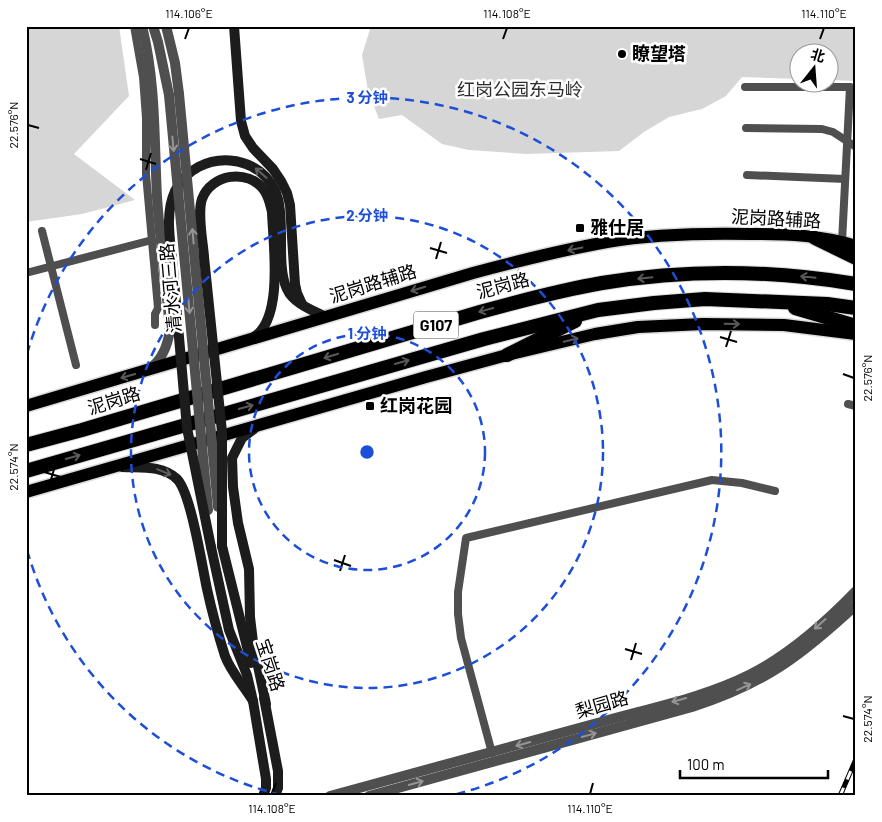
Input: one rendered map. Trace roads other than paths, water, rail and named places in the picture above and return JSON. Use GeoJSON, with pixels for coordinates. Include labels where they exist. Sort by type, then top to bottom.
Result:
{"type":"FeatureCollection","features":[{"type":"Feature","properties":{"kind":"highway"},"geometry":{"type":"LineString","coordinates":[[815,238],[856,258]]}},
{"type":"Feature","properties":{"kind":"highway","name":"泥岗路"},"geometry":{"type":"LineString","coordinates":[[26,445],[480,312],[541,295],[602,283],[649,277],[714,273],[761,273],[856,284]]}},
{"type":"Feature","properties":{"kind":"highway","name":"G107"},"geometry":{"type":"LineString","coordinates":[[26,471],[456,347],[598,310],[654,303],[705,300],[827,304],[856,308]]}},
{"type":"Feature","properties":{"kind":"highway"},"geometry":{"type":"LineString","coordinates":[[775,302],[856,326]]}},
{"type":"Feature","properties":{"kind":"highway"},"geometry":{"type":"LineString","coordinates":[[507,355],[598,310]]}},
{"type":"Feature","properties":{"kind":"main road"},"geometry":{"type":"LineString","coordinates":[[234,26],[241,122],[245,136],[253,148],[274,169],[287,193],[290,205],[295,284],[302,304]]}},
{"type":"Feature","properties":{"kind":"main road","name":"宝岗路"},"geometry":{"type":"LineString","coordinates":[[263,796],[266,788],[266,779],[254,701],[247,675],[229,630],[187,428],[169,217],[176,190],[190,172],[217,160],[241,162],[260,171],[274,188],[281,211],[284,282],[292,298],[326,317]]}},
{"type":"Feature","properties":{"kind":"main road","name":"宝岗路"},"geometry":{"type":"LineString","coordinates":[[249,340],[263,329],[275,290],[272,212],[270,200],[264,190],[256,183],[245,179],[225,177],[210,186],[205,192],[200,209],[222,432],[222,546],[250,660],[266,704],[278,772],[278,788],[275,796]]}},
{"type":"Feature","properties":{"kind":"main road","name":"泥岗路辅路"},"geometry":{"type":"LineString","coordinates":[[26,406],[474,273],[543,255],[608,242],[668,235],[774,234],[815,238],[856,246]]}},
{"type":"Feature","properties":{"kind":"main road"},"geometry":{"type":"LineString","coordinates":[[26,492],[507,355],[595,334],[648,327],[703,324],[784,326],[856,334]]}},
{"type":"Feature","properties":{"kind":"main road"},"geometry":{"type":"LineString","coordinates":[[266,704],[253,642],[250,617],[249,568],[234,502],[232,458],[242,438],[247,433],[267,422]]}},
{"type":"Feature","properties":{"kind":"main road"},"geometry":{"type":"LineString","coordinates":[[116,467],[161,469],[178,480],[183,487],[190,510],[216,627],[231,669],[254,701]]}},
{"type":"Feature","properties":{"kind":"street"},"geometry":{"type":"LineString","coordinates":[[134,26],[143,77],[146,118],[146,174],[158,308],[155,314],[155,325]]}},
{"type":"Feature","properties":{"kind":"street"},"geometry":{"type":"LineString","coordinates":[[142,26],[154,100],[158,207],[170,329],[169,338],[162,355],[155,365],[148,370]]}},
{"type":"Feature","properties":{"kind":"street","name":"清水河三路"},"geometry":{"type":"LineString","coordinates":[[153,26],[174,95],[222,546]]}},
{"type":"Feature","properties":{"kind":"street","name":"清水河三路"},"geometry":{"type":"LineString","coordinates":[[166,26],[175,63],[174,95],[211,547]]}},
{"type":"Feature","properties":{"kind":"street"},"geometry":{"type":"LineString","coordinates":[[745,86],[853,90],[845,179],[842,242]]}},
{"type":"Feature","properties":{"kind":"street"},"geometry":{"type":"LineString","coordinates":[[746,128],[822,129],[833,132],[856,147]]}},
{"type":"Feature","properties":{"kind":"street"},"geometry":{"type":"LineString","coordinates":[[747,174],[845,179]]}},
{"type":"Feature","properties":{"kind":"street"},"geometry":{"type":"LineString","coordinates":[[42,231],[76,365]]}},
{"type":"Feature","properties":{"kind":"street"},"geometry":{"type":"LineString","coordinates":[[26,273],[152,240]]}},
{"type":"Feature","properties":{"kind":"street"},"geometry":{"type":"LineString","coordinates":[[492,753],[461,638],[458,614],[458,592],[466,538],[712,480],[742,483],[775,491]]}},
{"type":"Feature","properties":{"kind":"street","name":"梨园路"},"geometry":{"type":"LineString","coordinates":[[330,796],[492,753],[681,700],[730,684],[788,652],[856,590]]}},
{"type":"Feature","properties":{"kind":"street","name":"梨园路"},"geometry":{"type":"LineString","coordinates":[[369,796],[692,707],[726,695],[754,683],[790,662],[856,605]]}},
{"type":"Feature","properties":{"kind":"railway"},"geometry":{"type":"LineString","coordinates":[[840,796],[856,759]]}},
{"type":"Feature","properties":{"kind":"place","name":"瞭望塔"},"geometry":{"type":"Point","coordinates":[622,54]}},
{"type":"Feature","properties":{"kind":"place","name":"雅仕居"},"geometry":{"type":"Point","coordinates":[580,228]}},
{"type":"Feature","properties":{"kind":"place","name":"红岗花园"},"geometry":{"type":"Point","coordinates":[370,406]}},
{"type":"Feature","properties":{"kind":"park label","name":"红岗公园东马岭"},"geometry":{"type":"Point","coordinates":[520,90]}}]}
